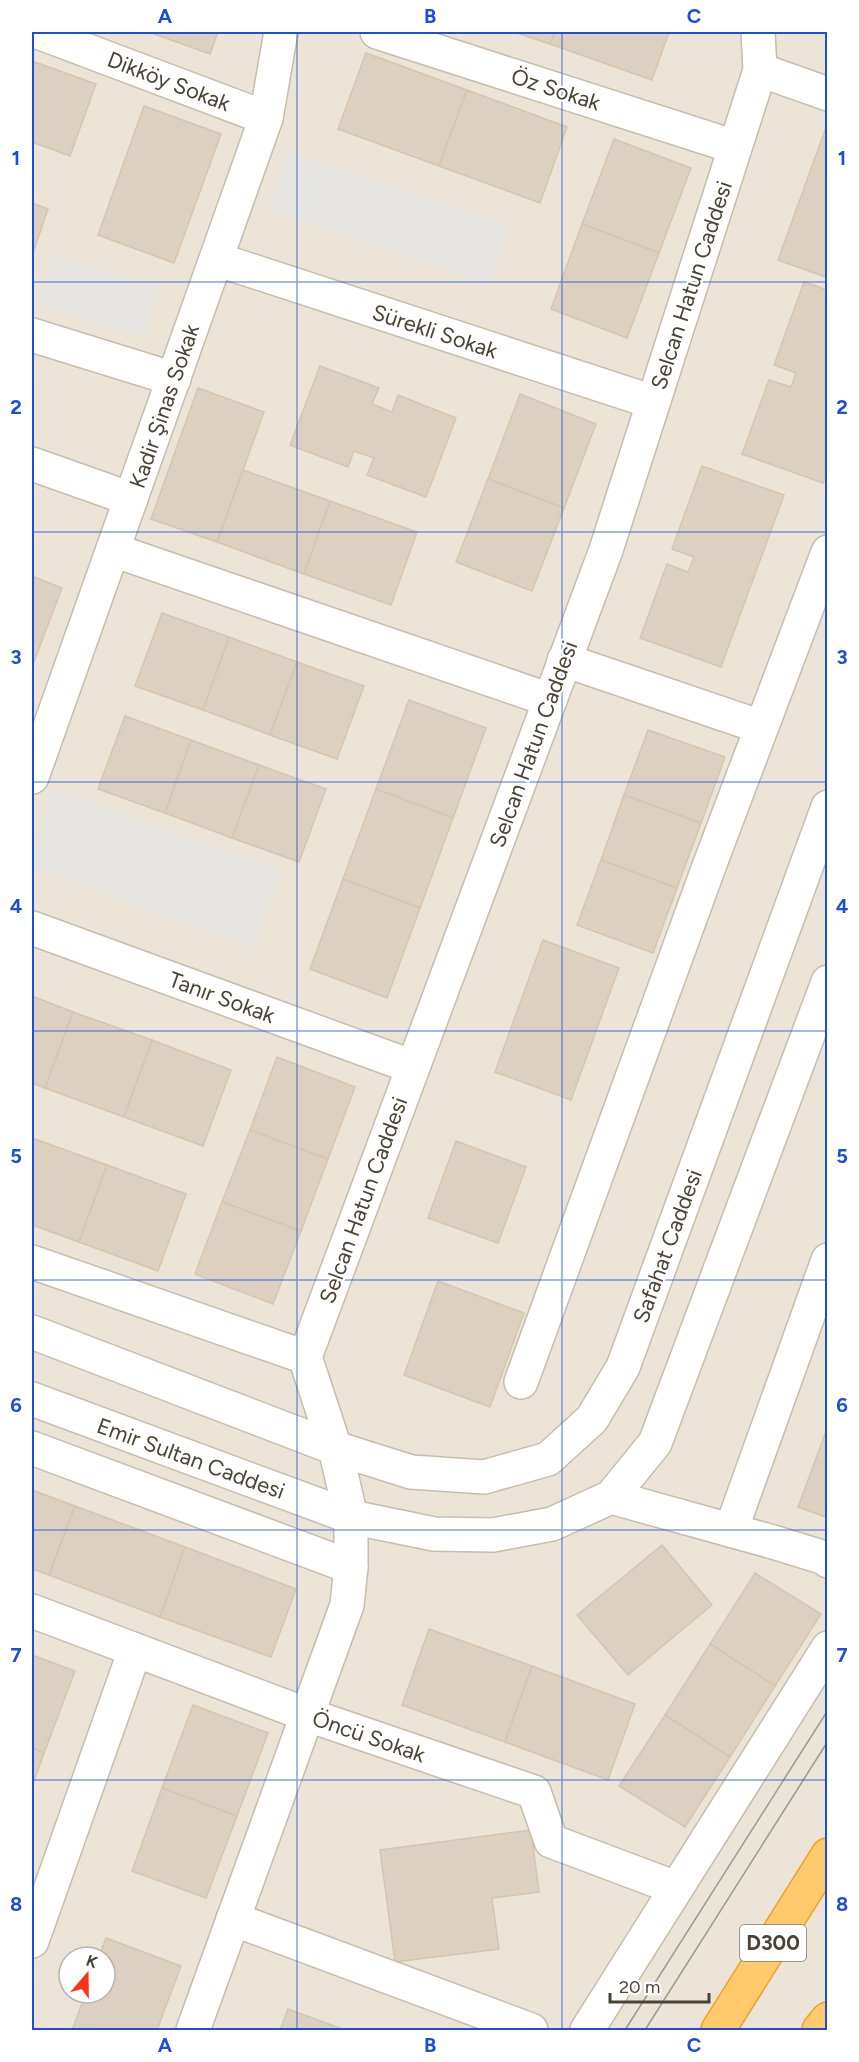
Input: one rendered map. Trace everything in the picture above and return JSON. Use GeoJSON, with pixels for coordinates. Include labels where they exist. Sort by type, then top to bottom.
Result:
{"type":"FeatureCollection","features":[{"type":"Feature","properties":{"kind":"highway","name":"D300"},"geometry":{"type":"LineString","coordinates":[[718,2031],[828,1855]]}},
{"type":"Feature","properties":{"kind":"highway"},"geometry":{"type":"LineString","coordinates":[[819,2031],[828,2019]]}},
{"type":"Feature","properties":{"kind":"street","name":"Dikköy Sokak"},"geometry":{"type":"LineString","coordinates":[[38,32],[266,118]]}},
{"type":"Feature","properties":{"kind":"street","name":"Kadir Şinas Sokak"},"geometry":{"type":"LineString","coordinates":[[32,777],[266,118],[281,32]]}},
{"type":"Feature","properties":{"kind":"street","name":"Öz Sokak"},"geometry":{"type":"LineString","coordinates":[[377,32],[735,147]]}},
{"type":"Feature","properties":{"kind":"street","name":"Selcan Hatun Caddesi"},"geometry":{"type":"LineString","coordinates":[[304,1357],[606,550],[760,70],[758,32]]}},
{"type":"Feature","properties":{"kind":"street"},"geometry":{"type":"LineString","coordinates":[[760,70],[828,94]]}},
{"type":"Feature","properties":{"kind":"street","name":"Sürekli Sokak"},"geometry":{"type":"LineString","coordinates":[[216,259],[653,402]]}},
{"type":"Feature","properties":{"kind":"street"},"geometry":{"type":"LineString","coordinates":[[32,335],[174,379]]}},
{"type":"Feature","properties":{"kind":"street"},"geometry":{"type":"LineString","coordinates":[[32,464],[131,499]]}},
{"type":"Feature","properties":{"kind":"street"},"geometry":{"type":"LineString","coordinates":[[113,549],[550,700]]}},
{"type":"Feature","properties":{"kind":"street"},"geometry":{"type":"LineString","coordinates":[[521,1382],[761,727],[828,552]]}},
{"type":"Feature","properties":{"kind":"street"},"geometry":{"type":"LineString","coordinates":[[564,660],[761,727]]}},
{"type":"Feature","properties":{"kind":"street","name":"Safahat Caddesi"},"geometry":{"type":"LineString","coordinates":[[335,1448],[411,1472],[484,1477],[548,1459],[592,1419],[623,1367],[828,807]]}},
{"type":"Feature","properties":{"kind":"street","name":"Tanır Sokak"},"geometry":{"type":"LineString","coordinates":[[32,928],[413,1067]]}},
{"type":"Feature","properties":{"kind":"street"},"geometry":{"type":"LineString","coordinates":[[351,1517],[434,1534],[493,1535],[552,1524],[611,1497],[655,1443],[828,982]]}},
{"type":"Feature","properties":{"kind":"street"},"geometry":{"type":"LineString","coordinates":[[731,1530],[828,1260]]}},
{"type":"Feature","properties":{"kind":"street"},"geometry":{"type":"LineString","coordinates":[[32,1262],[304,1357],[335,1448],[351,1517],[351,1567],[347,1605],[193,2031]]}},
{"type":"Feature","properties":{"kind":"street"},"geometry":{"type":"LineString","coordinates":[[32,1332],[335,1448]]}},
{"type":"Feature","properties":{"kind":"street","name":"Emir Sultan Caddesi"},"geometry":{"type":"LineString","coordinates":[[32,1399],[351,1517]]}},
{"type":"Feature","properties":{"kind":"street"},"geometry":{"type":"LineString","coordinates":[[32,1448],[351,1567]]}},
{"type":"Feature","properties":{"kind":"street"},"geometry":{"type":"LineString","coordinates":[[611,1497],[783,1545],[825,1558],[828,1561]]}},
{"type":"Feature","properties":{"kind":"street","name":"Öncü Sokak"},"geometry":{"type":"LineString","coordinates":[[32,1611],[308,1714],[534,1792],[551,1841],[676,1888]]}},
{"type":"Feature","properties":{"kind":"street"},"geometry":{"type":"LineString","coordinates":[[587,2031],[828,1648]]}},
{"type":"Feature","properties":{"kind":"street"},"geometry":{"type":"LineString","coordinates":[[34,1927],[135,1650]]}},
{"type":"Feature","properties":{"kind":"street"},"geometry":{"type":"LineString","coordinates":[[233,1919],[531,2031]]}},
{"type":"Feature","properties":{"kind":"shaded area"},"geometry":{"type":"Polygon","coordinates":[[[32,32],[827,32],[827,2030],[32,2030],[32,32]]]}},
{"type":"Feature","properties":{"kind":"shaded area"},"geometry":{"type":"Polygon","coordinates":[[[287,152],[509,227],[489,285],[267,210],[287,152]]]}},
{"type":"Feature","properties":{"kind":"shaded area"},"geometry":{"type":"Polygon","coordinates":[[[53,255],[160,288],[145,337],[38,303],[53,255]]]}},
{"type":"Feature","properties":{"kind":"shaded area"},"geometry":{"type":"Polygon","coordinates":[[[54,789],[281,871],[254,948],[32,867],[32,851],[54,789]]]}},
{"type":"Feature","properties":{"kind":"building"},"geometry":{"type":"Polygon","coordinates":[[[149,32],[218,32],[210,54],[149,32]]]}},
{"type":"Feature","properties":{"kind":"building"},"geometry":{"type":"Polygon","coordinates":[[[514,32],[555,32],[550,44],[514,32]]]}},
{"type":"Feature","properties":{"kind":"building"},"geometry":{"type":"Polygon","coordinates":[[[555,32],[669,32],[652,80],[550,44],[555,32]]]}},
{"type":"Feature","properties":{"kind":"building"},"geometry":{"type":"Polygon","coordinates":[[[366,53],[467,90],[439,166],[338,129],[366,53]]]}},
{"type":"Feature","properties":{"kind":"building"},"geometry":{"type":"Polygon","coordinates":[[[32,61],[96,84],[70,156],[32,142],[32,61]]]}},
{"type":"Feature","properties":{"kind":"building"},"geometry":{"type":"Polygon","coordinates":[[[467,90],[567,127],[540,203],[439,166],[467,90]]]}},
{"type":"Feature","properties":{"kind":"building"},"geometry":{"type":"Polygon","coordinates":[[[144,106],[221,134],[174,263],[98,235],[144,106]]]}},
{"type":"Feature","properties":{"kind":"building"},"geometry":{"type":"Polygon","coordinates":[[[828,122],[828,278],[778,260],[828,122]]]}},
{"type":"Feature","properties":{"kind":"building"},"geometry":{"type":"Polygon","coordinates":[[[614,139],[691,168],[659,253],[582,224],[614,139]]]}},
{"type":"Feature","properties":{"kind":"building"},"geometry":{"type":"Polygon","coordinates":[[[32,203],[48,209],[32,256],[32,203]]]}},
{"type":"Feature","properties":{"kind":"building"},"geometry":{"type":"Polygon","coordinates":[[[582,224],[659,253],[627,338],[551,309],[582,224]]]}},
{"type":"Feature","properties":{"kind":"building"},"geometry":{"type":"Polygon","coordinates":[[[804,282],[828,290],[828,471],[823,483],[742,454],[769,380],[791,387],[796,373],[774,365],[804,282]]]}},
{"type":"Feature","properties":{"kind":"building"},"geometry":{"type":"Polygon","coordinates":[[[320,366],[379,388],[372,404],[392,412],[398,395],[456,418],[426,497],[367,475],[374,458],[354,451],[348,467],[290,445],[320,366]]]}},
{"type":"Feature","properties":{"kind":"building"},"geometry":{"type":"Polygon","coordinates":[[[198,388],[264,412],[217,542],[151,519],[198,388]]]}},
{"type":"Feature","properties":{"kind":"building"},"geometry":{"type":"Polygon","coordinates":[[[520,394],[596,424],[564,508],[488,479],[520,394]]]}},
{"type":"Feature","properties":{"kind":"building"},"geometry":{"type":"Polygon","coordinates":[[[702,466],[784,495],[721,667],[640,638],[667,564],[688,572],[694,557],[672,549],[702,466]]]}},
{"type":"Feature","properties":{"kind":"building"},"geometry":{"type":"Polygon","coordinates":[[[243,470],[330,501],[304,574],[217,542],[243,470]]]}},
{"type":"Feature","properties":{"kind":"building"},"geometry":{"type":"Polygon","coordinates":[[[488,479],[564,508],[532,591],[456,562],[488,479]]]}},
{"type":"Feature","properties":{"kind":"building"},"geometry":{"type":"Polygon","coordinates":[[[330,501],[417,532],[391,605],[304,574],[330,501]]]}},
{"type":"Feature","properties":{"kind":"building"},"geometry":{"type":"Polygon","coordinates":[[[32,576],[62,588],[32,667],[32,576]]]}},
{"type":"Feature","properties":{"kind":"building"},"geometry":{"type":"Polygon","coordinates":[[[162,613],[229,637],[203,710],[135,686],[162,613]]]}},
{"type":"Feature","properties":{"kind":"building"},"geometry":{"type":"Polygon","coordinates":[[[229,637],[297,662],[270,735],[203,710],[229,637]]]}},
{"type":"Feature","properties":{"kind":"building"},"geometry":{"type":"Polygon","coordinates":[[[297,662],[364,686],[337,759],[270,735],[297,662]]]}},
{"type":"Feature","properties":{"kind":"building"},"geometry":{"type":"Polygon","coordinates":[[[409,700],[486,728],[453,818],[376,789],[409,700]]]}},
{"type":"Feature","properties":{"kind":"building"},"geometry":{"type":"Polygon","coordinates":[[[125,716],[191,740],[165,813],[98,789],[125,716]]]}},
{"type":"Feature","properties":{"kind":"building"},"geometry":{"type":"Polygon","coordinates":[[[648,730],[725,757],[701,823],[624,795],[648,730]]]}},
{"type":"Feature","properties":{"kind":"building"},"geometry":{"type":"Polygon","coordinates":[[[191,740],[259,765],[232,838],[165,813],[191,740]]]}},
{"type":"Feature","properties":{"kind":"building"},"geometry":{"type":"Polygon","coordinates":[[[259,765],[326,789],[299,862],[232,838],[259,765]]]}},
{"type":"Feature","properties":{"kind":"building"},"geometry":{"type":"Polygon","coordinates":[[[376,789],[453,818],[420,908],[343,879],[376,789]]]}},
{"type":"Feature","properties":{"kind":"building"},"geometry":{"type":"Polygon","coordinates":[[[624,795],[701,823],[677,888],[601,860],[624,795]]]}},
{"type":"Feature","properties":{"kind":"building"},"geometry":{"type":"Polygon","coordinates":[[[601,860],[677,888],[653,953],[577,925],[601,860]]]}},
{"type":"Feature","properties":{"kind":"building"},"geometry":{"type":"Polygon","coordinates":[[[343,879],[420,908],[387,998],[310,969],[343,879]]]}},
{"type":"Feature","properties":{"kind":"building"},"geometry":{"type":"Polygon","coordinates":[[[543,940],[619,968],[571,1100],[495,1072],[543,940]]]}},
{"type":"Feature","properties":{"kind":"building"},"geometry":{"type":"Polygon","coordinates":[[[32,996],[73,1012],[45,1088],[32,1083],[32,996]]]}},
{"type":"Feature","properties":{"kind":"building"},"geometry":{"type":"Polygon","coordinates":[[[73,1012],[152,1040],[124,1117],[45,1088],[73,1012]]]}},
{"type":"Feature","properties":{"kind":"building"},"geometry":{"type":"Polygon","coordinates":[[[152,1040],[231,1070],[203,1146],[124,1117],[152,1040]]]}},
{"type":"Feature","properties":{"kind":"building"},"geometry":{"type":"Polygon","coordinates":[[[277,1057],[355,1087],[328,1159],[250,1130],[277,1057]]]}},
{"type":"Feature","properties":{"kind":"building"},"geometry":{"type":"Polygon","coordinates":[[[250,1130],[328,1159],[301,1231],[222,1202],[250,1130]]]}},
{"type":"Feature","properties":{"kind":"building"},"geometry":{"type":"Polygon","coordinates":[[[32,1138],[107,1165],[79,1242],[32,1225],[32,1138]]]}},
{"type":"Feature","properties":{"kind":"building"},"geometry":{"type":"Polygon","coordinates":[[[456,1141],[526,1167],[498,1243],[428,1218],[456,1141]]]}},
{"type":"Feature","properties":{"kind":"building"},"geometry":{"type":"Polygon","coordinates":[[[107,1165],[186,1194],[158,1271],[79,1242],[107,1165]]]}},
{"type":"Feature","properties":{"kind":"building"},"geometry":{"type":"Polygon","coordinates":[[[222,1202],[301,1231],[273,1304],[195,1274],[222,1202]]]}},
{"type":"Feature","properties":{"kind":"building"},"geometry":{"type":"Polygon","coordinates":[[[438,1281],[524,1313],[490,1407],[404,1375],[438,1281]]]}},
{"type":"Feature","properties":{"kind":"building"},"geometry":{"type":"Polygon","coordinates":[[[828,1426],[828,1518],[798,1507],[828,1426]]]}},
{"type":"Feature","properties":{"kind":"building"},"geometry":{"type":"Polygon","coordinates":[[[32,1490],[75,1506],[49,1575],[32,1569],[32,1490]]]}},
{"type":"Feature","properties":{"kind":"building"},"geometry":{"type":"Polygon","coordinates":[[[75,1506],[185,1547],[160,1617],[49,1575],[75,1506]]]}},
{"type":"Feature","properties":{"kind":"building"},"geometry":{"type":"Polygon","coordinates":[[[662,1545],[712,1605],[628,1675],[577,1615],[662,1545]]]}},
{"type":"Feature","properties":{"kind":"building"},"geometry":{"type":"Polygon","coordinates":[[[185,1547],[296,1589],[271,1657],[160,1617],[185,1547]]]}},
{"type":"Feature","properties":{"kind":"building"},"geometry":{"type":"Polygon","coordinates":[[[755,1573],[821,1614],[775,1686],[710,1644],[755,1573]]]}},
{"type":"Feature","properties":{"kind":"building"},"geometry":{"type":"Polygon","coordinates":[[[429,1629],[532,1666],[505,1742],[402,1705],[429,1629]]]}},
{"type":"Feature","properties":{"kind":"building"},"geometry":{"type":"Polygon","coordinates":[[[710,1644],[775,1686],[730,1757],[665,1715],[710,1644]]]}},
{"type":"Feature","properties":{"kind":"building"},"geometry":{"type":"Polygon","coordinates":[[[32,1655],[75,1671],[44,1753],[32,1748],[32,1655]]]}},
{"type":"Feature","properties":{"kind":"building"},"geometry":{"type":"Polygon","coordinates":[[[532,1666],[635,1704],[608,1780],[505,1742],[532,1666]]]}},
{"type":"Feature","properties":{"kind":"building"},"geometry":{"type":"Polygon","coordinates":[[[193,1705],[268,1733],[237,1816],[162,1788],[193,1705]]]}},
{"type":"Feature","properties":{"kind":"building"},"geometry":{"type":"Polygon","coordinates":[[[665,1715],[730,1757],[685,1827],[619,1786],[665,1715]]]}},
{"type":"Feature","properties":{"kind":"building"},"geometry":{"type":"Polygon","coordinates":[[[32,1748],[44,1753],[32,1787],[32,1748]]]}},
{"type":"Feature","properties":{"kind":"building"},"geometry":{"type":"Polygon","coordinates":[[[162,1788],[237,1816],[206,1898],[132,1871],[162,1788]]]}},
{"type":"Feature","properties":{"kind":"building"},"geometry":{"type":"Polygon","coordinates":[[[531,1830],[539,1892],[492,1898],[499,1949],[395,1962],[380,1850],[531,1830]]]}},
{"type":"Feature","properties":{"kind":"building"},"geometry":{"type":"Polygon","coordinates":[[[106,1938],[181,1966],[157,2030],[72,2030],[81,2005],[117,2005],[117,1945],[103,1945],[106,1938]]]}},
{"type":"Feature","properties":{"kind":"building"},"geometry":{"type":"Polygon","coordinates":[[[288,2009],[345,2030],[280,2030],[288,2009]]]}},
{"type":"Feature","properties":{"kind":"tram line"},"geometry":{"type":"LineString","coordinates":[[625,2030],[828,1710]]}},
{"type":"Feature","properties":{"kind":"tram line"},"geometry":{"type":"LineString","coordinates":[[645,2030],[828,1741]]}}]}
